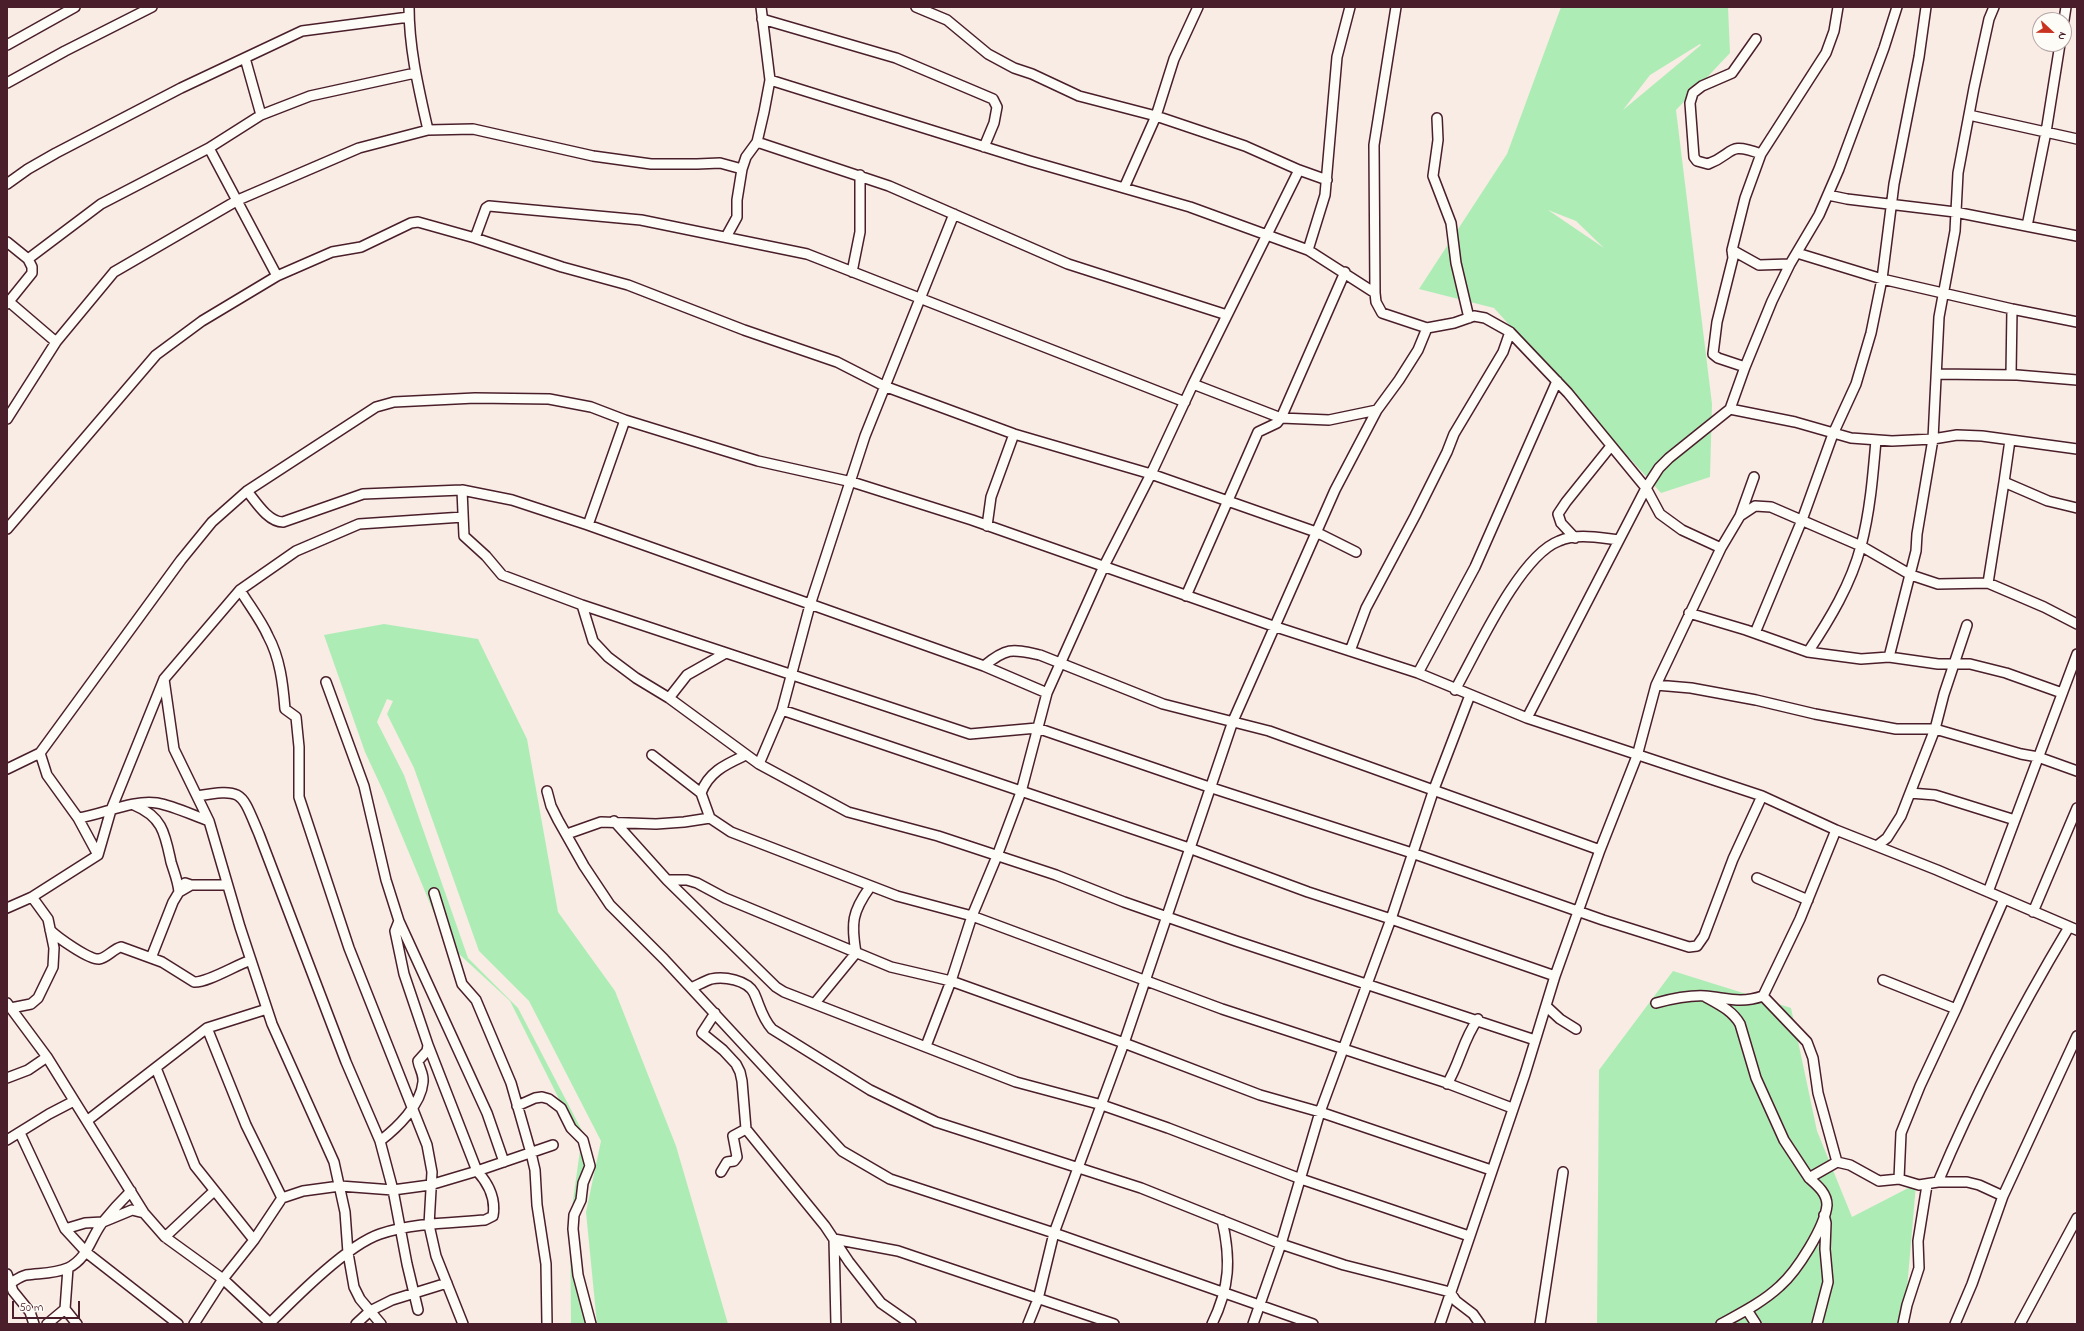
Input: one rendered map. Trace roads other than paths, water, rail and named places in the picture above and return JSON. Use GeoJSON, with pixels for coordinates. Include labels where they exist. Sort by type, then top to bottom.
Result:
{"type":"FeatureCollection","features":[{"type":"Feature","properties":{"kind":"street"},"geometry":{"type":"LineString","coordinates":[[7,45],[76,7]]}},
{"type":"Feature","properties":{"kind":"street"},"geometry":{"type":"LineString","coordinates":[[7,83],[65,51],[152,7]]}},
{"type":"Feature","properties":{"kind":"street"},"geometry":{"type":"LineString","coordinates":[[409,7],[416,73],[428,130]]}},
{"type":"Feature","properties":{"kind":"street"},"geometry":{"type":"LineString","coordinates":[[726,237],[737,216],[737,200],[742,169],[746,158],[757,142],[770,80],[768,53],[761,7]]}},
{"type":"Feature","properties":{"kind":"street"},"geometry":{"type":"LineString","coordinates":[[916,7],[947,20],[988,54],[1014,68],[1032,74],[1080,96],[1156,116],[1245,146],[1299,170],[1327,180]]}},
{"type":"Feature","properties":{"kind":"street"},"geometry":{"type":"LineString","coordinates":[[1124,188],[1156,116],[1174,59],[1198,7]]}},
{"type":"Feature","properties":{"kind":"street"},"geometry":{"type":"LineString","coordinates":[[1308,250],[1325,195],[1337,57],[1350,7]]}},
{"type":"Feature","properties":{"kind":"street"},"geometry":{"type":"LineString","coordinates":[[1396,7],[1374,145],[1375,293],[1376,302],[1382,313],[1427,328],[1454,323],[1470,318],[1485,318],[1510,332],[1557,381],[1646,488],[1660,514],[1697,539],[1721,548]]}},
{"type":"Feature","properties":{"kind":"street"},"geometry":{"type":"LineString","coordinates":[[1745,367],[1718,358],[1713,354],[1717,322],[1733,258],[1732,250],[1745,198],[1761,154],[1826,53],[1834,31],[1838,7]]}},
{"type":"Feature","properties":{"kind":"street"},"geometry":{"type":"LineString","coordinates":[[1527,718],[1646,488],[1659,468],[1669,458],[1730,409],[1745,367],[1790,264],[1819,215],[1828,195],[1884,48],[1897,7]]}},
{"type":"Feature","properties":{"kind":"street"},"geometry":{"type":"LineString","coordinates":[[1755,633],[1802,520],[1833,434],[1856,384],[1871,333],[1882,279],[1894,184],[1919,57],[1926,7]]}},
{"type":"Feature","properties":{"kind":"street"},"geometry":{"type":"LineString","coordinates":[[1889,657],[1911,575],[1933,439],[1939,317],[1945,293],[1955,231],[1958,173],[1989,19],[1994,7]]}},
{"type":"Feature","properties":{"kind":"street"},"geometry":{"type":"LineString","coordinates":[[7,184],[28,169],[56,153],[181,88],[306,30],[409,17]]}},
{"type":"Feature","properties":{"kind":"street"},"geometry":{"type":"LineString","coordinates":[[762,19],[896,58],[993,99],[997,107],[994,123],[984,147]]}},
{"type":"Feature","properties":{"kind":"street"},"geometry":{"type":"LineString","coordinates":[[1756,39],[1732,73],[1697,89],[1693,93],[1690,103],[1694,157],[1697,161],[1708,164],[1733,148],[1749,149],[1761,154]]}},
{"type":"Feature","properties":{"kind":"street"},"geometry":{"type":"LineString","coordinates":[[2027,226],[2046,132],[2059,52]]}},
{"type":"Feature","properties":{"kind":"street"},"geometry":{"type":"LineString","coordinates":[[245,58],[261,115]]}},
{"type":"Feature","properties":{"kind":"street"},"geometry":{"type":"LineString","coordinates":[[28,259],[101,204],[209,148],[261,115],[310,96],[416,73]]}},
{"type":"Feature","properties":{"kind":"street"},"geometry":{"type":"LineString","coordinates":[[770,80],[984,147],[1190,207],[1308,250],[1345,272],[1375,293]]}},
{"type":"Feature","properties":{"kind":"street"},"geometry":{"type":"LineString","coordinates":[[1969,115],[2077,139]]}},
{"type":"Feature","properties":{"kind":"street"},"geometry":{"type":"LineString","coordinates":[[1437,118],[1438,140],[1433,176],[1451,223],[1456,263],[1470,318]]}},
{"type":"Feature","properties":{"kind":"street"},"geometry":{"type":"LineString","coordinates":[[7,419],[56,342],[114,272],[238,200],[359,148],[428,130],[473,129],[593,156],[651,164],[698,164],[720,162],[742,169]]}},
{"type":"Feature","properties":{"kind":"street"},"geometry":{"type":"LineString","coordinates":[[757,142],[860,175],[1068,264],[1227,315]]}},
{"type":"Feature","properties":{"kind":"street"},"geometry":{"type":"LineString","coordinates":[[209,148],[238,200],[277,276]]}},
{"type":"Feature","properties":{"kind":"street"},"geometry":{"type":"LineString","coordinates":[[926,1046],[951,981],[972,916],[998,856],[1021,792],[1047,693],[1104,566],[1151,474],[1184,402],[1299,170]]}},
{"type":"Feature","properties":{"kind":"street"},"geometry":{"type":"LineString","coordinates":[[852,272],[860,232],[860,175]]}},
{"type":"Feature","properties":{"kind":"street"},"geometry":{"type":"LineString","coordinates":[[1828,195],[1847,199],[1955,212],[2077,236]]}},
{"type":"Feature","properties":{"kind":"street"},"geometry":{"type":"LineString","coordinates":[[475,238],[486,208],[489,206],[640,220],[807,254],[1184,402]]}},
{"type":"Feature","properties":{"kind":"street"},"geometry":{"type":"LineString","coordinates":[[759,764],[782,710],[810,605],[852,482],[865,436],[919,298],[954,214]]}},
{"type":"Feature","properties":{"kind":"street"},"geometry":{"type":"LineString","coordinates":[[7,529],[156,355],[202,321],[277,276],[332,252],[361,248],[415,222],[475,238],[562,267],[628,285],[744,330],[838,362],[884,386],[1014,434],[1151,474],[1316,532],[1356,552]]}},
{"type":"Feature","properties":{"kind":"street"},"geometry":{"type":"LineString","coordinates":[[7,242],[28,259],[32,267],[32,273],[8,302],[56,342]]}},
{"type":"Feature","properties":{"kind":"street"},"geometry":{"type":"LineString","coordinates":[[1732,250],[1759,265],[1790,264]]}},
{"type":"Feature","properties":{"kind":"street"},"geometry":{"type":"LineString","coordinates":[[1797,253],[1882,279],[2012,309],[2077,322]]}},
{"type":"Feature","properties":{"kind":"street"},"geometry":{"type":"LineString","coordinates":[[1186,596],[1258,432],[1277,423],[1281,418],[1345,272]]}},
{"type":"Feature","properties":{"kind":"street"},"geometry":{"type":"LineString","coordinates":[[2011,375],[2012,309]]}},
{"type":"Feature","properties":{"kind":"street"},"geometry":{"type":"LineString","coordinates":[[1028,1324],[1038,1299],[1054,1233],[1124,1043],[1209,787],[1233,721],[1273,626],[1335,490],[1377,410],[1418,350],[1427,328]]}},
{"type":"Feature","properties":{"kind":"street"},"geometry":{"type":"LineString","coordinates":[[1350,651],[1366,608],[1415,516],[1447,452],[1454,434],[1503,352],[1510,332]]}},
{"type":"Feature","properties":{"kind":"street"},"geometry":{"type":"LineString","coordinates":[[1937,374],[2011,375],[2077,380]]}},
{"type":"Feature","properties":{"kind":"street"},"geometry":{"type":"LineString","coordinates":[[1418,674],[1475,566],[1557,381]]}},
{"type":"Feature","properties":{"kind":"street"},"geometry":{"type":"LineString","coordinates":[[1193,384],[1281,418],[1329,420],[1377,410]]}},
{"type":"Feature","properties":{"kind":"street"},"geometry":{"type":"LineString","coordinates":[[7,769],[40,753],[181,560],[212,522],[246,491],[369,410],[394,402],[483,397],[549,399],[592,407],[625,420],[758,461],[852,482],[987,526],[1273,626],[1418,674],[1527,718],[1637,756],[1762,796],[1836,830],[1878,845],[2073,929],[2010,1032],[1954,1144],[1938,1182]]}},
{"type":"Feature","properties":{"kind":"street"},"geometry":{"type":"LineString","coordinates":[[1730,409],[1795,422],[1851,438],[1876,440],[1933,439],[1957,435],[2077,449]]}},
{"type":"Feature","properties":{"kind":"street"},"geometry":{"type":"LineString","coordinates":[[588,525],[625,420]]}},
{"type":"Feature","properties":{"kind":"street"},"geometry":{"type":"LineString","coordinates":[[987,526],[991,497],[1014,434]]}},
{"type":"Feature","properties":{"kind":"street"},"geometry":{"type":"LineString","coordinates":[[1808,652],[1832,615],[1861,546],[1874,469],[1876,440]]}},
{"type":"Feature","properties":{"kind":"street"},"geometry":{"type":"LineString","coordinates":[[1988,583],[2010,440]]}},
{"type":"Feature","properties":{"kind":"street"},"geometry":{"type":"LineString","coordinates":[[1576,538],[1561,522],[1558,514],[1611,446]]}},
{"type":"Feature","properties":{"kind":"street"},"geometry":{"type":"LineString","coordinates":[[1440,1324],[1555,976],[1600,850],[1637,756],[1656,685],[1721,548],[1740,516],[1754,477]]}},
{"type":"Feature","properties":{"kind":"street"},"geometry":{"type":"LineString","coordinates":[[2004,482],[2048,501],[2077,508]]}},
{"type":"Feature","properties":{"kind":"street"},"geometry":{"type":"LineString","coordinates":[[246,491],[274,521],[283,522],[363,494],[462,490],[512,500],[588,525],[984,666],[1047,693]]}},
{"type":"Feature","properties":{"kind":"street"},"geometry":{"type":"LineString","coordinates":[[462,490],[465,538],[486,556],[500,574],[582,605],[724,654],[970,734],[1037,728],[1209,787],[1412,853],[1670,942],[1689,947],[1697,946],[1704,936],[1732,860],[1762,796]]}},
{"type":"Feature","properties":{"kind":"street"},"geometry":{"type":"LineString","coordinates":[[1740,516],[1755,506],[1764,506],[1802,520],[1861,546],[1911,575],[1938,584],[1988,583],[2077,624]]}},
{"type":"Feature","properties":{"kind":"street"},"geometry":{"type":"LineString","coordinates":[[8,906],[32,897],[98,855],[111,810],[164,678],[240,590],[291,554],[359,524],[463,517]]}},
{"type":"Feature","properties":{"kind":"street"},"geometry":{"type":"LineString","coordinates":[[1455,690],[1494,615],[1526,569],[1540,553],[1558,541],[1576,538],[1590,537],[1619,540]]}},
{"type":"Feature","properties":{"kind":"street"},"geometry":{"type":"LineString","coordinates":[[240,590],[269,636],[278,661],[283,686],[285,709],[296,717],[299,747],[299,797],[349,948],[411,1108],[427,1144],[432,1172],[430,1185],[429,1224],[434,1248],[463,1324]]}},
{"type":"Feature","properties":{"kind":"street"},"geometry":{"type":"LineString","coordinates":[[582,605],[593,641],[600,649],[636,678],[669,698],[759,764],[848,812],[938,836],[1056,874],[1167,917],[1478,1019],[1535,1040]]}},
{"type":"Feature","properties":{"kind":"street"},"geometry":{"type":"LineString","coordinates":[[1689,613],[1755,633],[1808,652],[1861,658],[1889,657],[1923,663],[1954,665],[1970,664],[1981,666],[2062,693]]}},
{"type":"Feature","properties":{"kind":"street"},"geometry":{"type":"LineString","coordinates":[[1878,845],[1896,826],[1910,793],[1935,729],[1967,625]]}},
{"type":"Feature","properties":{"kind":"street"},"geometry":{"type":"LineString","coordinates":[[984,666],[998,654],[1009,651],[1027,652],[1061,662],[1163,704],[1268,731],[1600,850]]}},
{"type":"Feature","properties":{"kind":"street"},"geometry":{"type":"LineString","coordinates":[[669,698],[687,675],[724,654]]}},
{"type":"Feature","properties":{"kind":"street"},"geometry":{"type":"LineString","coordinates":[[1988,892],[2077,654]]}},
{"type":"Feature","properties":{"kind":"street"},"geometry":{"type":"LineString","coordinates":[[164,678],[174,749],[209,821],[227,885],[267,1009],[332,1154],[340,1186],[346,1225],[348,1253],[356,1292],[381,1324]]}},
{"type":"Feature","properties":{"kind":"street"},"geometry":{"type":"LineString","coordinates":[[326,682],[364,786],[386,880],[399,921],[487,1113],[504,1162]]}},
{"type":"Feature","properties":{"kind":"street"},"geometry":{"type":"LineString","coordinates":[[1656,685],[1692,688],[1756,700],[1815,714],[1896,729],[1935,729],[2021,754],[2038,757],[2077,771]]}},
{"type":"Feature","properties":{"kind":"street"},"geometry":{"type":"LineString","coordinates":[[1253,1324],[1281,1244],[1320,1112],[1391,919],[1434,790],[1470,695]]}},
{"type":"Feature","properties":{"kind":"street"},"geometry":{"type":"LineString","coordinates":[[782,710],[1189,848],[1308,892],[1555,976]]}},
{"type":"Feature","properties":{"kind":"street"},"geometry":{"type":"LineString","coordinates":[[40,753],[48,775],[78,818],[98,855]]}},
{"type":"Feature","properties":{"kind":"street"},"geometry":{"type":"LineString","coordinates":[[652,755],[701,793],[710,818],[731,832],[870,887],[897,896],[972,916],[1222,1009],[1447,1084],[1512,1108]]}},
{"type":"Feature","properties":{"kind":"street"},"geometry":{"type":"LineString","coordinates":[[701,793],[710,777],[719,768],[746,755]]}},
{"type":"Feature","properties":{"kind":"street"},"geometry":{"type":"LineString","coordinates":[[197,796],[224,791],[236,792],[245,802],[269,857],[346,1062],[380,1141],[393,1190],[418,1310]]}},
{"type":"Feature","properties":{"kind":"street"},"geometry":{"type":"LineString","coordinates":[[547,791],[550,806],[584,866],[610,905],[715,1013],[842,1151],[890,1179],[1054,1233],[1313,1324]]}},
{"type":"Feature","properties":{"kind":"street"},"geometry":{"type":"LineString","coordinates":[[1910,793],[1935,795],[2015,820]]}},
{"type":"Feature","properties":{"kind":"street"},"geometry":{"type":"LineString","coordinates":[[78,818],[94,816],[111,810],[134,805],[156,803],[209,821]]}},
{"type":"Feature","properties":{"kind":"street"},"geometry":{"type":"LineString","coordinates":[[134,805],[148,812],[159,822],[167,840],[180,892]]}},
{"type":"Feature","properties":{"kind":"street"},"geometry":{"type":"LineString","coordinates":[[2033,912],[2077,808]]}},
{"type":"Feature","properties":{"kind":"street"},"geometry":{"type":"LineString","coordinates":[[567,834],[601,822],[614,821],[656,824],[710,818]]}},
{"type":"Feature","properties":{"kind":"street"},"geometry":{"type":"LineString","coordinates":[[614,821],[667,880],[776,987],[784,992],[816,1003],[1016,1082],[1102,1105],[1168,1128],[1301,1179],[1468,1236]]}},
{"type":"Feature","properties":{"kind":"street"},"geometry":{"type":"LineString","coordinates":[[1656,1003],[1676,998],[1704,996],[1741,1002],[1763,996],[1808,900],[1836,830]]}},
{"type":"Feature","properties":{"kind":"street"},"geometry":{"type":"LineString","coordinates":[[177,878],[191,885],[227,885]]}},
{"type":"Feature","properties":{"kind":"street"},"geometry":{"type":"LineString","coordinates":[[1758,878],[1808,900]]}},
{"type":"Feature","properties":{"kind":"street"},"geometry":{"type":"LineString","coordinates":[[667,880],[687,880],[697,883],[725,898],[891,967],[951,981],[1124,1043],[1260,1095],[1320,1112],[1490,1170]]}},
{"type":"Feature","properties":{"kind":"street"},"geometry":{"type":"LineString","coordinates":[[151,958],[165,920],[180,892],[191,885]]}},
{"type":"Feature","properties":{"kind":"street"},"geometry":{"type":"LineString","coordinates":[[816,1003],[856,953],[853,918],[856,908],[870,887]]}},
{"type":"Feature","properties":{"kind":"street"},"geometry":{"type":"LineString","coordinates":[[434,893],[462,984],[476,1000],[511,1083],[531,1153],[536,1176],[537,1205],[546,1264],[547,1324]]}},
{"type":"Feature","properties":{"kind":"street"},"geometry":{"type":"LineString","coordinates":[[9,1005],[31,1004],[38,998],[53,967],[54,948],[50,930],[44,913],[32,897]]}},
{"type":"Feature","properties":{"kind":"street"},"geometry":{"type":"LineString","coordinates":[[1899,1179],[1900,1133],[2004,899]]}},
{"type":"Feature","properties":{"kind":"street"},"geometry":{"type":"LineString","coordinates":[[9,1005],[47,1057],[74,1101],[88,1120],[144,1213],[165,1237],[223,1280],[270,1324],[307,1287],[348,1253],[368,1239],[401,1228],[429,1224],[485,1220],[493,1216],[492,1200],[488,1183],[478,1171],[428,1045],[404,974],[395,931],[399,921]]}},
{"type":"Feature","properties":{"kind":"street"},"geometry":{"type":"LineString","coordinates":[[50,930],[68,945],[96,958],[103,958],[121,947],[168,965],[189,980],[199,982],[251,960]]}},
{"type":"Feature","properties":{"kind":"street"},"geometry":{"type":"LineString","coordinates":[[691,988],[709,979],[719,978],[744,984],[754,992],[765,1021],[772,1029],[870,1090],[936,1122],[1141,1188],[1281,1244],[1344,1265],[1450,1292],[1456,1301],[1473,1314],[1480,1324]]}},
{"type":"Feature","properties":{"kind":"street"},"geometry":{"type":"LineString","coordinates":[[1883,980],[1956,1009]]}},
{"type":"Feature","properties":{"kind":"street"},"geometry":{"type":"LineString","coordinates":[[1704,996],[1729,1010],[1736,1017],[1740,1024],[1756,1078],[1784,1140],[1809,1178],[1824,1193],[1827,1204],[1816,1237],[1796,1270],[1780,1287],[1747,1310],[1721,1324]]}},
{"type":"Feature","properties":{"kind":"street"},"geometry":{"type":"LineString","coordinates":[[1763,996],[1807,1042],[1810,1050],[1818,1093],[1837,1162]]}},
{"type":"Feature","properties":{"kind":"street"},"geometry":{"type":"LineString","coordinates":[[1546,1006],[1560,1019],[1576,1029]]}},
{"type":"Feature","properties":{"kind":"street"},"geometry":{"type":"LineString","coordinates":[[88,1120],[207,1028],[267,1009]]}},
{"type":"Feature","properties":{"kind":"street"},"geometry":{"type":"LineString","coordinates":[[715,1013],[702,1033],[723,1050],[736,1064],[740,1072],[743,1087],[746,1129],[834,1239],[849,1262],[881,1303],[905,1323]]}},
{"type":"Feature","properties":{"kind":"street"},"geometry":{"type":"LineString","coordinates":[[1447,1084],[1460,1060],[1469,1032],[1478,1019]]}},
{"type":"Feature","properties":{"kind":"street"},"geometry":{"type":"LineString","coordinates":[[207,1028],[246,1125],[282,1198]]}},
{"type":"Feature","properties":{"kind":"street"},"geometry":{"type":"LineString","coordinates":[[1955,1324],[1972,1284],[2003,1196],[2077,1036]]}},
{"type":"Feature","properties":{"kind":"street"},"geometry":{"type":"LineString","coordinates":[[380,1141],[394,1130],[420,1094],[423,1083],[418,1061],[427,1051],[428,1045]]}},
{"type":"Feature","properties":{"kind":"street"},"geometry":{"type":"LineString","coordinates":[[7,1078],[28,1070],[47,1057]]}},
{"type":"Feature","properties":{"kind":"street"},"geometry":{"type":"LineString","coordinates":[[156,1068],[195,1166],[254,1240]]}},
{"type":"Feature","properties":{"kind":"street"},"geometry":{"type":"LineString","coordinates":[[517,1106],[542,1096],[549,1099],[557,1104],[571,1128],[583,1140],[590,1166],[583,1183],[581,1200],[574,1215],[573,1229],[578,1275],[591,1324]]}},
{"type":"Feature","properties":{"kind":"street"},"geometry":{"type":"LineString","coordinates":[[7,1140],[49,1114],[74,1101]]}},
{"type":"Feature","properties":{"kind":"street"},"geometry":{"type":"LineString","coordinates":[[721,1172],[727,1162],[734,1161],[737,1157],[733,1136],[746,1129]]}},
{"type":"Feature","properties":{"kind":"street"},"geometry":{"type":"LineString","coordinates":[[20,1133],[65,1229],[86,1253],[178,1324]]}},
{"type":"Feature","properties":{"kind":"street"},"geometry":{"type":"LineString","coordinates":[[194,1324],[223,1280],[254,1240],[282,1198],[303,1191],[340,1186],[393,1190],[430,1185],[478,1171],[554,1145]]}},
{"type":"Feature","properties":{"kind":"street"},"geometry":{"type":"LineString","coordinates":[[1809,1178],[1837,1162],[1850,1165],[1879,1181],[1899,1179],[1927,1185],[1938,1182],[1968,1182],[1979,1185],[2003,1196]]}},
{"type":"Feature","properties":{"kind":"street"},"geometry":{"type":"LineString","coordinates":[[1541,1322],[1562,1172]]}},
{"type":"Feature","properties":{"kind":"street"},"geometry":{"type":"LineString","coordinates":[[1904,1324],[1907,1305],[1919,1268],[1918,1241],[1927,1185]]}},
{"type":"Feature","properties":{"kind":"street"},"geometry":{"type":"LineString","coordinates":[[9,1284],[18,1278],[48,1274],[68,1268],[86,1253],[94,1234],[131,1191]]}},
{"type":"Feature","properties":{"kind":"street"},"geometry":{"type":"LineString","coordinates":[[165,1237],[214,1191]]}},
{"type":"Feature","properties":{"kind":"street"},"geometry":{"type":"LineString","coordinates":[[65,1229],[85,1223],[103,1222],[132,1210],[144,1213]]}},
{"type":"Feature","properties":{"kind":"street"},"geometry":{"type":"LineString","coordinates":[[1818,1324],[1828,1282],[1825,1249],[1827,1232],[1824,1215]]}},
{"type":"Feature","properties":{"kind":"street"},"geometry":{"type":"LineString","coordinates":[[2020,1324],[2077,1218]]}},
{"type":"Feature","properties":{"kind":"street"},"geometry":{"type":"LineString","coordinates":[[1212,1324],[1225,1294],[1228,1271],[1227,1241],[1222,1220]]}},
{"type":"Feature","properties":{"kind":"street"},"geometry":{"type":"LineString","coordinates":[[834,1239],[898,1251],[1114,1324]]}},
{"type":"Feature","properties":{"kind":"street"},"geometry":{"type":"LineString","coordinates":[[834,1239],[836,1324]]}},
{"type":"Feature","properties":{"kind":"street"},"geometry":{"type":"LineString","coordinates":[[68,1268],[65,1309],[77,1324]]}},
{"type":"Feature","properties":{"kind":"street"},"geometry":{"type":"LineString","coordinates":[[7,1274],[9,1284],[30,1312],[34,1324]]}},
{"type":"Feature","properties":{"kind":"street"},"geometry":{"type":"LineString","coordinates":[[356,1324],[370,1310],[414,1292],[447,1283]]}},
{"type":"Feature","properties":{"kind":"street"},"geometry":{"type":"LineString","coordinates":[[48,1324],[65,1309]]}},
{"type":"Feature","properties":{"kind":"street"},"geometry":{"type":"LineString","coordinates":[[1747,1310],[1756,1324]]}}]}
